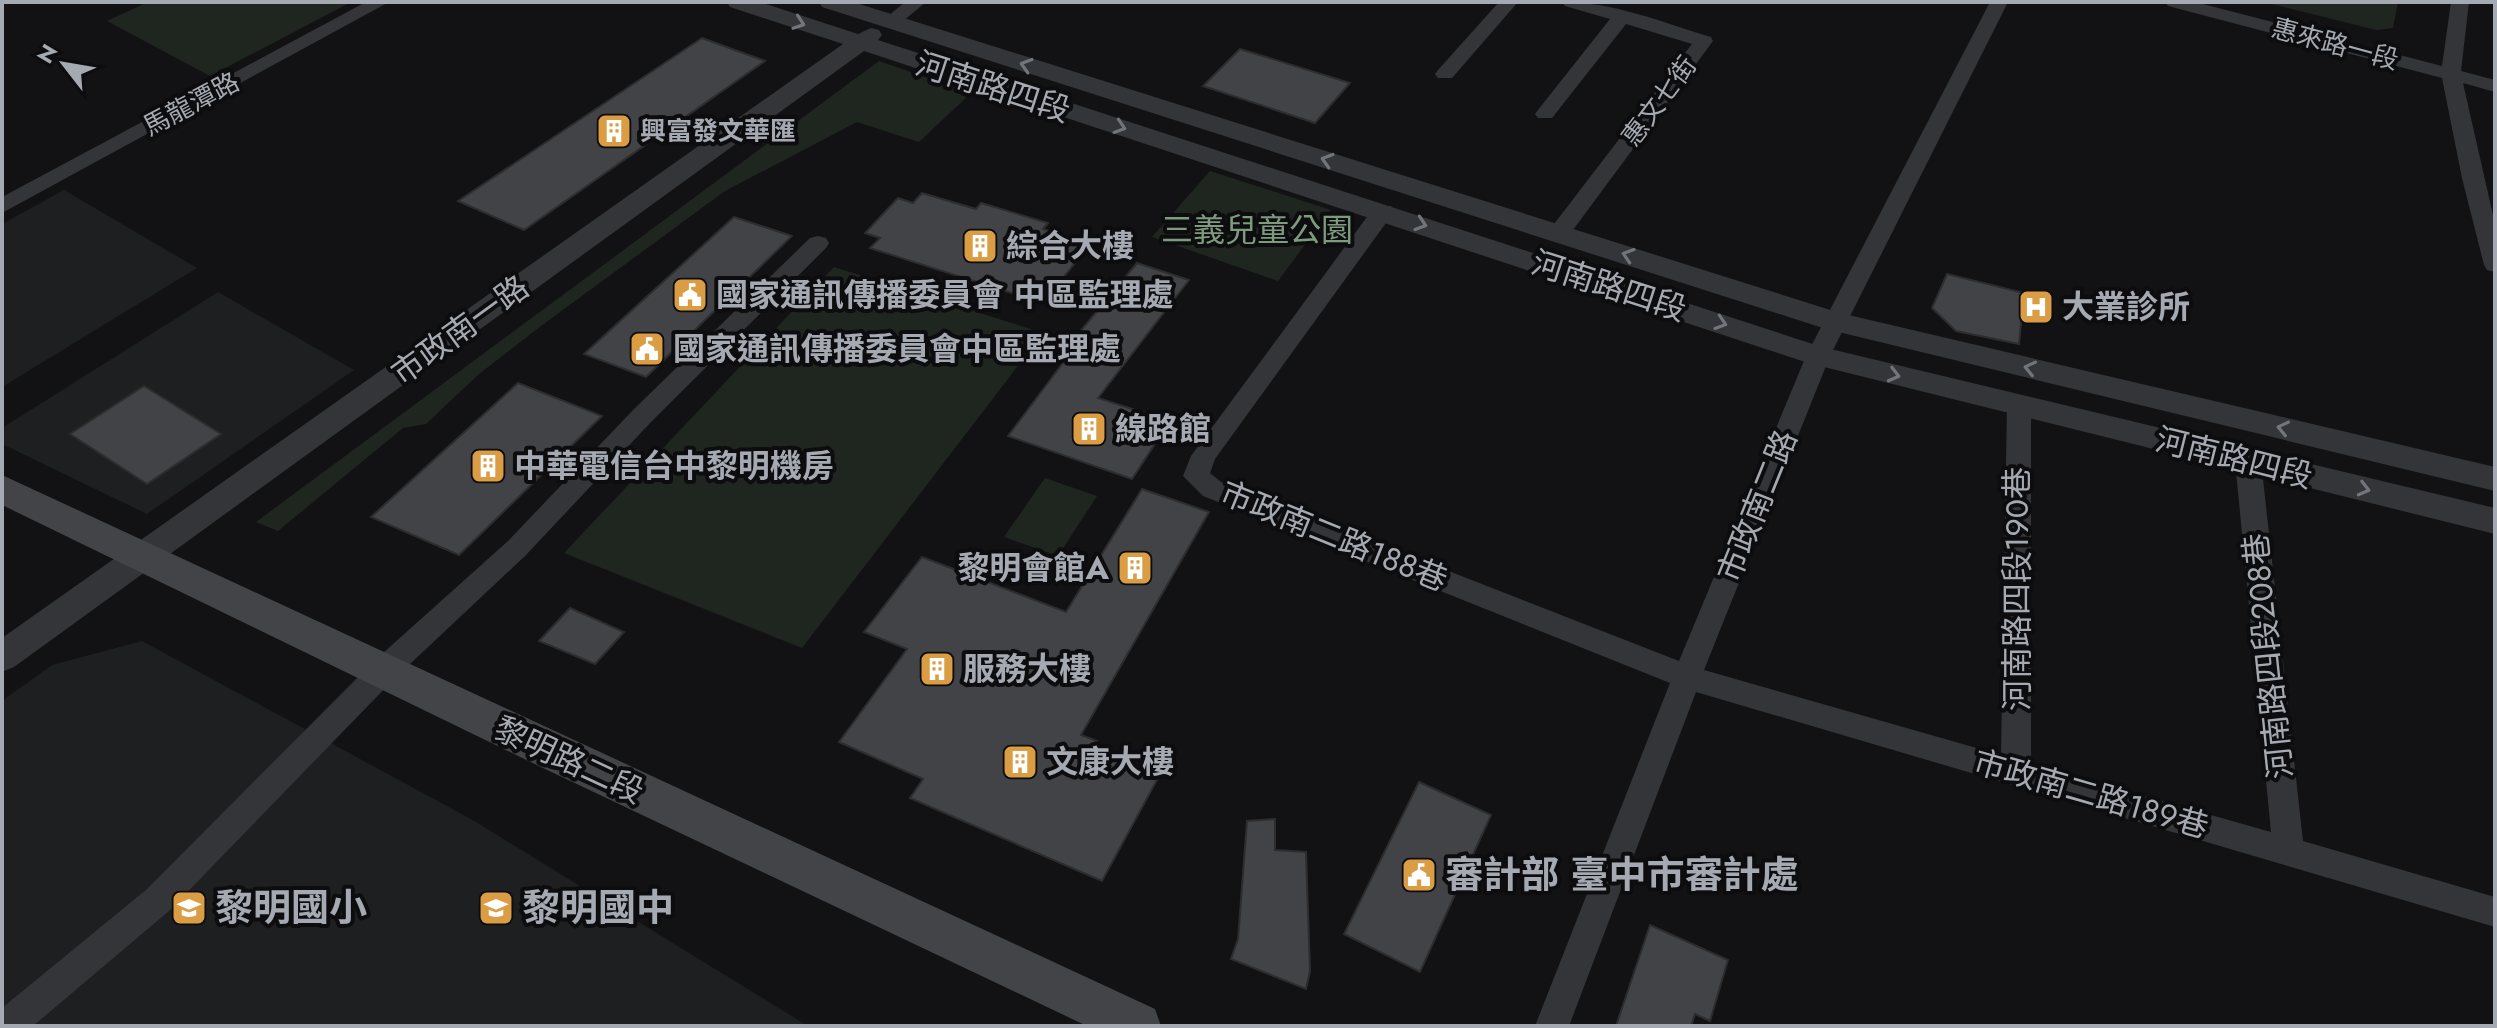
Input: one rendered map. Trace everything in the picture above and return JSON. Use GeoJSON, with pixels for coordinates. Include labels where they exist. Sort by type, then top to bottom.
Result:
{"type":"FeatureCollection","features":[{"type":"Feature","properties":{"kind":"main road","name":"黎明路二段"},"geometry":{"type":"LineString","coordinates":[[2,489],[1138,1026]]}},
{"type":"Feature","properties":{"kind":"street","name":"馬龍潭路"},"geometry":{"type":"LineString","coordinates":[[2,206],[380,2]]}},
{"type":"Feature","properties":{"kind":"street","name":"河南路四段"},"geometry":{"type":"LineString","coordinates":[[738,2],[1818,356],[2495,521]]}},
{"type":"Feature","properties":{"kind":"street","name":"河南路四段"},"geometry":{"type":"LineString","coordinates":[[830,2],[1836,322],[2495,479]]}},
{"type":"Feature","properties":{"kind":"street","name":"市政南一路"},"geometry":{"type":"LineString","coordinates":[[2,657],[917,2]]}},
{"type":"Feature","properties":{"kind":"street"},"geometry":{"type":"LineString","coordinates":[[1445,74],[1509,2]]}},
{"type":"Feature","properties":{"kind":"street","name":"惠文七街"},"geometry":{"type":"LineString","coordinates":[[1559,233],[1704,41],[1571,2]]}},
{"type":"Feature","properties":{"kind":"street","name":"市政南二路"},"geometry":{"type":"LineString","coordinates":[[1552,1026],[1687,677],[1818,356],[1999,2]]}},
{"type":"Feature","properties":{"kind":"street","name":"惠來路一段"},"geometry":{"type":"LineString","coordinates":[[2174,2],[2495,86]]}},
{"type":"Feature","properties":{"kind":"street"},"geometry":{"type":"LineString","coordinates":[[2460,2],[2451,74],[2472,178],[2495,265]]}},
{"type":"Feature","properties":{"kind":"street"},"geometry":{"type":"LineString","coordinates":[[1545,114],[1622,16]]}},
{"type":"Feature","properties":{"kind":"street","name":"市政南二路188巷"},"geometry":{"type":"LineString","coordinates":[[1383,211],[1204,456],[1196,476],[1212,489],[1687,677]]}},
{"type":"Feature","properties":{"kind":"street"},"geometry":{"type":"LineString","coordinates":[[7,1026],[158,900],[383,671],[517,548],[643,415],[818,243]]}},
{"type":"Feature","properties":{"kind":"street","name":"河南路四段190巷"},"geometry":{"type":"LineString","coordinates":[[2016,773],[2019,406]]}},
{"type":"Feature","properties":{"kind":"street","name":"河南路四段208巷"},"geometry":{"type":"LineString","coordinates":[[2248,461],[2288,850]]}},
{"type":"Feature","properties":{"kind":"street","name":"市政南二路189巷"},"geometry":{"type":"LineString","coordinates":[[1687,677],[2495,912]]}},
{"type":"Feature","properties":{"kind":"shaded area"},"geometry":{"type":"Polygon","coordinates":[[[64,190],[197,268],[2,387],[2,224],[64,190]]]}},
{"type":"Feature","properties":{"kind":"shaded area"},"geometry":{"type":"Polygon","coordinates":[[[218,292],[354,370],[147,514],[2,444],[2,428],[218,292]]]}},
{"type":"Feature","properties":{"kind":"shaded area","name":"黎明國小"},"geometry":{"type":"Polygon","coordinates":[[[142,641],[471,819],[808,1026],[2,1026],[2,701],[52,665],[142,641]]]}},
{"type":"Feature","properties":{"kind":"green space"},"geometry":{"type":"Polygon","coordinates":[[[148,2],[351,2],[210,76],[107,21],[148,2]]]}},
{"type":"Feature","properties":{"kind":"green space"},"geometry":{"type":"Polygon","coordinates":[[[2264,2],[2398,2],[2393,28],[2376,30],[2264,2]]]}},
{"type":"Feature","properties":{"kind":"green space"},"geometry":{"type":"Polygon","coordinates":[[[879,61],[971,93],[919,142],[857,122],[725,191],[479,374],[426,424],[403,428],[278,531],[256,522],[879,61]]]}},
{"type":"Feature","properties":{"kind":"green space","name":"三義兒童公園"},"geometry":{"type":"Polygon","coordinates":[[[1210,171],[1331,210],[1278,281],[1152,237],[1210,171]]]}},
{"type":"Feature","properties":{"kind":"green space"},"geometry":{"type":"Polygon","coordinates":[[[834,267],[1043,333],[802,648],[564,553],[834,267]]]}},
{"type":"Feature","properties":{"kind":"green space"},"geometry":{"type":"Polygon","coordinates":[[[1045,478],[1097,496],[1058,556],[1004,537],[1045,478]]]}},
{"type":"Feature","properties":{"kind":"building","name":"興富發文華匯"},"geometry":{"type":"Polygon","coordinates":[[[702,38],[765,61],[524,230],[458,201],[702,38]]]}},
{"type":"Feature","properties":{"kind":"building"},"geometry":{"type":"Polygon","coordinates":[[[1240,49],[1350,83],[1315,123],[1203,86],[1240,49]]]}},
{"type":"Feature","properties":{"kind":"building","name":"綜合大樓"},"geometry":{"type":"Polygon","coordinates":[[[922,193],[976,209],[981,203],[1048,223],[1043,229],[1090,244],[1043,303],[870,248],[880,238],[865,233],[898,198],[913,203],[922,193]]]}},
{"type":"Feature","properties":{"kind":"building","name":"國家通訊傳播委員會 中區監理處"},"geometry":{"type":"Polygon","coordinates":[[[734,217],[792,236],[646,377],[584,354],[734,217]]]}},
{"type":"Feature","properties":{"kind":"building"},"geometry":{"type":"Polygon","coordinates":[[[1137,263],[1189,280],[1098,398],[1170,421],[1132,479],[1008,436],[1074,348],[1068,346],[1137,263]]]}},
{"type":"Feature","properties":{"kind":"building"},"geometry":{"type":"Polygon","coordinates":[[[1947,274],[2024,293],[2019,344],[1956,331],[1932,308],[1947,274]]]}},
{"type":"Feature","properties":{"kind":"building","name":"中華電信台中黎明機房"},"geometry":{"type":"Polygon","coordinates":[[[518,383],[602,416],[459,555],[371,517],[518,383]]]}},
{"type":"Feature","properties":{"kind":"building"},"geometry":{"type":"Polygon","coordinates":[[[144,386],[221,434],[147,484],[70,434],[144,386]]]}},
{"type":"Feature","properties":{"kind":"building"},"geometry":{"type":"Polygon","coordinates":[[[1142,489],[1209,512],[1081,735],[1097,741],[1091,750],[1158,778],[1102,881],[910,798],[923,779],[839,742],[907,649],[864,632],[922,557],[1066,612],[1142,489]]]}},
{"type":"Feature","properties":{"kind":"building"},"geometry":{"type":"Polygon","coordinates":[[[570,608],[624,632],[595,664],[539,641],[570,608]]]}},
{"type":"Feature","properties":{"kind":"building","name":"審計部 臺中市審計處"},"geometry":{"type":"Polygon","coordinates":[[[1419,782],[1491,815],[1420,972],[1344,934],[1419,782]]]}},
{"type":"Feature","properties":{"kind":"building"},"geometry":{"type":"Polygon","coordinates":[[[1275,819],[1275,850],[1306,852],[1310,971],[1306,989],[1231,959],[1238,939],[1247,821],[1275,819]]]}},
{"type":"Feature","properties":{"kind":"building"},"geometry":{"type":"Polygon","coordinates":[[[1650,925],[1728,960],[1710,1021],[1695,1014],[1691,1026],[1616,1026],[1650,925]]]}},
{"type":"Feature","properties":{"kind":"place","name":"興富發文華匯"},"geometry":{"type":"Point","coordinates":[614,131]}},
{"type":"Feature","properties":{"kind":"place","name":"綜合大樓"},"geometry":{"type":"Point","coordinates":[980,246]}},
{"type":"Feature","properties":{"kind":"place","name":"國家通訊傳播委員會 中區監理處"},"geometry":{"type":"Point","coordinates":[690,295]}},
{"type":"Feature","properties":{"kind":"place","name":"大業診所"},"geometry":{"type":"Point","coordinates":[2036,307]}},
{"type":"Feature","properties":{"kind":"place","name":"國家通訊傳播委員會中區監理處"},"geometry":{"type":"Point","coordinates":[647,349]}},
{"type":"Feature","properties":{"kind":"place","name":"線路館"},"geometry":{"type":"Point","coordinates":[1089,429]}},
{"type":"Feature","properties":{"kind":"place","name":"中華電信台中黎明機房"},"geometry":{"type":"Point","coordinates":[488,466]}},
{"type":"Feature","properties":{"kind":"place","name":"黎明會館A"},"geometry":{"type":"Point","coordinates":[1135,568]}},
{"type":"Feature","properties":{"kind":"place","name":"服務大樓"},"geometry":{"type":"Point","coordinates":[937,669]}},
{"type":"Feature","properties":{"kind":"place","name":"文康大樓"},"geometry":{"type":"Point","coordinates":[1020,762]}},
{"type":"Feature","properties":{"kind":"place","name":"審計部 臺中市審計處"},"geometry":{"type":"Point","coordinates":[1419,875]}},
{"type":"Feature","properties":{"kind":"place","name":"黎明國小"},"geometry":{"type":"Point","coordinates":[189,908]}},
{"type":"Feature","properties":{"kind":"place","name":"黎明國中"},"geometry":{"type":"Point","coordinates":[496,908]}}]}
